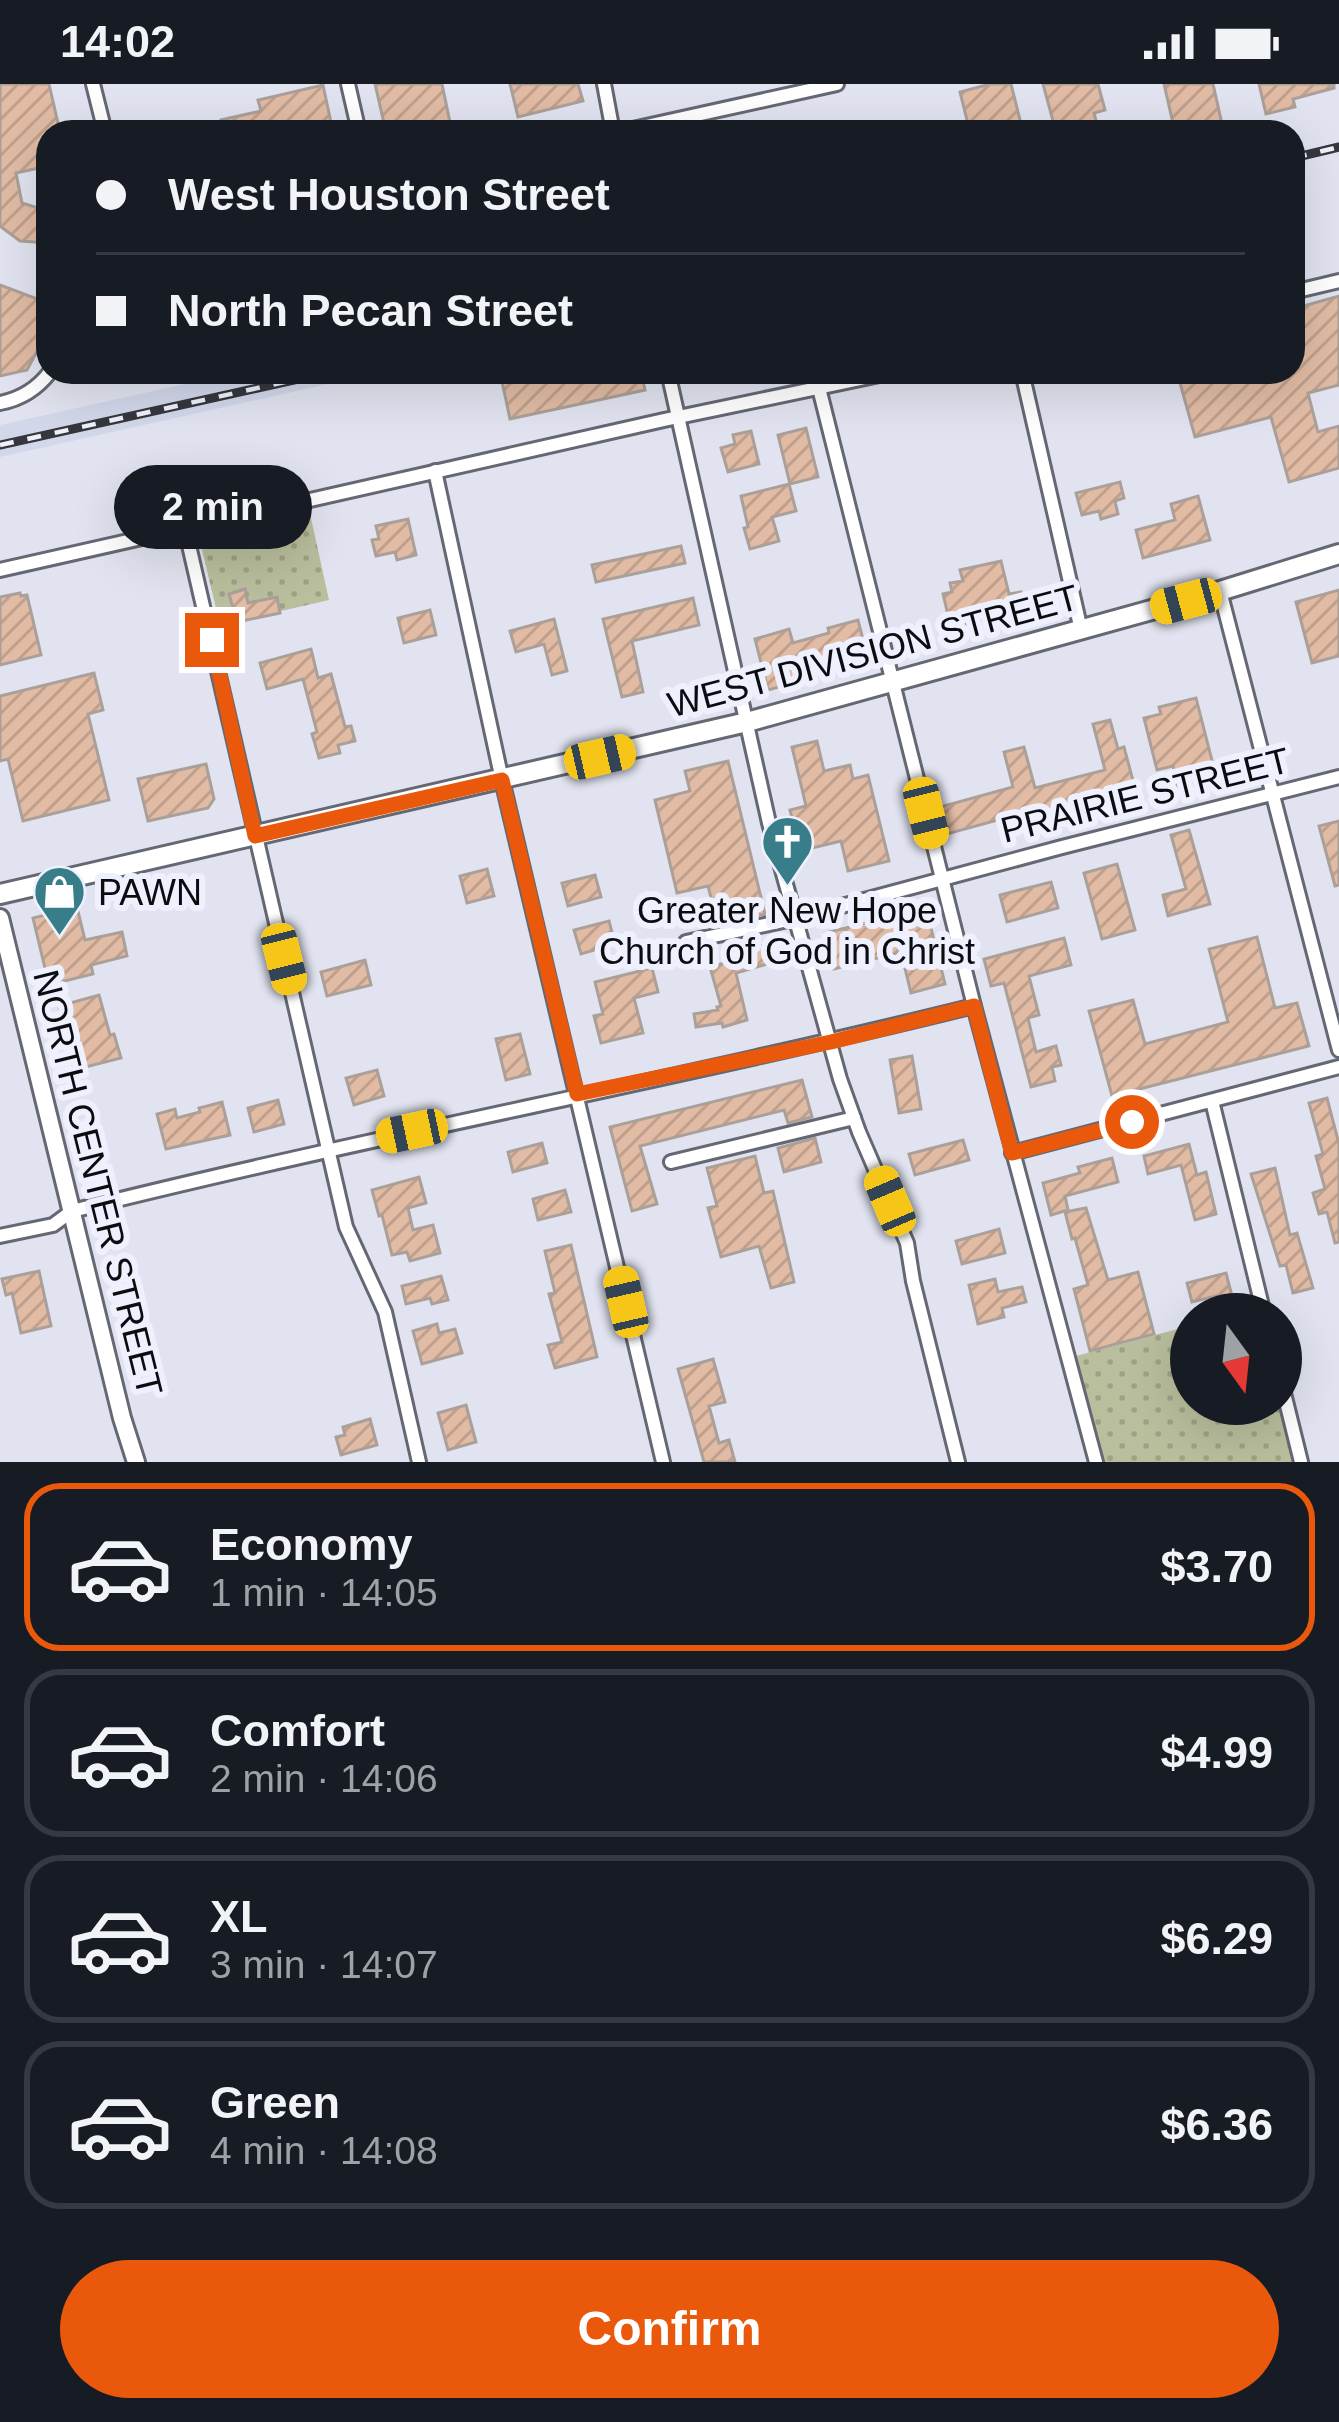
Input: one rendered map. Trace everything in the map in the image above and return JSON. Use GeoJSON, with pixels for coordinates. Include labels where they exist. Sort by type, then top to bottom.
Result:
{"type":"FeatureCollection","features":[{"type":"Feature","properties":{"kind":"main road","name":"WEST DIVISION STREET"},"geometry":{"type":"LineString","coordinates":[[0,894],[747,722],[1339,554]]}},
{"type":"Feature","properties":{"kind":"main road","name":"NORTH CENTER STREET"},"geometry":{"type":"LineString","coordinates":[[0,918],[136,1462]]}},
{"type":"Feature","properties":{"kind":"street"},"geometry":{"type":"LineString","coordinates":[[93,84],[102,120]]}},
{"type":"Feature","properties":{"kind":"street"},"geometry":{"type":"LineString","coordinates":[[348,84],[356,120]]}},
{"type":"Feature","properties":{"kind":"street"},"geometry":{"type":"LineString","coordinates":[[604,84],[613,120]]}},
{"type":"Feature","properties":{"kind":"street"},"geometry":{"type":"LineString","coordinates":[[671,120],[837,84]]}},
{"type":"Feature","properties":{"kind":"street"},"geometry":{"type":"LineString","coordinates":[[1305,289],[1339,281]]}},
{"type":"Feature","properties":{"kind":"street"},"geometry":{"type":"LineString","coordinates":[[0,403],[17,399],[40,384]]}},
{"type":"Feature","properties":{"kind":"street"},"geometry":{"type":"LineString","coordinates":[[671,384],[769,823],[854,1118],[907,1243],[958,1462]]}},
{"type":"Feature","properties":{"kind":"street"},"geometry":{"type":"LineString","coordinates":[[0,570],[838,384]]}},
{"type":"Feature","properties":{"kind":"street"},"geometry":{"type":"LineString","coordinates":[[1025,384],[1081,630]]}},
{"type":"Feature","properties":{"kind":"street"},"geometry":{"type":"LineString","coordinates":[[819,388],[974,1006],[1096,1462]]}},
{"type":"Feature","properties":{"kind":"street"},"geometry":{"type":"LineString","coordinates":[[435,471],[502,780],[663,1462]]}},
{"type":"Feature","properties":{"kind":"street"},"geometry":{"type":"LineString","coordinates":[[185,528],[346,1226],[385,1312],[419,1462]]}},
{"type":"Feature","properties":{"kind":"street"},"geometry":{"type":"LineString","coordinates":[[1220,591],[1339,1050]]}},
{"type":"Feature","properties":{"kind":"street","name":"PRAIRIE STREET"},"geometry":{"type":"LineString","coordinates":[[686,942],[797,918],[1339,777]]}},
{"type":"Feature","properties":{"kind":"street"},"geometry":{"type":"LineString","coordinates":[[0,1236],[53,1225],[72,1211],[329,1150],[831,1042],[974,1006]]}},
{"type":"Feature","properties":{"kind":"street"},"geometry":{"type":"LineString","coordinates":[[1012,1153],[1339,1067]]}},
{"type":"Feature","properties":{"kind":"street"},"geometry":{"type":"LineString","coordinates":[[1212,1101],[1259,1293]]}},
{"type":"Feature","properties":{"kind":"street"},"geometry":{"type":"LineString","coordinates":[[671,1162],[854,1118]]}},
{"type":"Feature","properties":{"kind":"street"},"geometry":{"type":"LineString","coordinates":[[1292,1425],[1301,1462]]}},
{"type":"Feature","properties":{"kind":"shaded area"},"geometry":{"type":"Polygon","coordinates":[[[185,384],[328,384],[0,457],[0,425],[185,384]]]}},
{"type":"Feature","properties":{"kind":"green space"},"geometry":{"type":"Polygon","coordinates":[[[309,509],[329,600],[220,625],[198,533],[309,509]]]}},
{"type":"Feature","properties":{"kind":"green space"},"geometry":{"type":"Polygon","coordinates":[[[1170,1331],[1170,1425],[1287,1425],[1297,1462],[1104,1462],[1076,1356],[1170,1331]]]}},
{"type":"Feature","properties":{"kind":"building"},"geometry":{"type":"Polygon","coordinates":[[[0,84],[49,84],[57,120],[36,120],[36,169],[16,173],[22,203],[36,207],[36,242],[20,241],[0,226],[0,84]]]}},
{"type":"Feature","properties":{"kind":"building"},"geometry":{"type":"Polygon","coordinates":[[[375,84],[442,84],[450,120],[383,120],[375,84]]]}},
{"type":"Feature","properties":{"kind":"building"},"geometry":{"type":"Polygon","coordinates":[[[510,84],[578,84],[583,101],[518,117],[510,84]]]}},
{"type":"Feature","properties":{"kind":"building"},"geometry":{"type":"Polygon","coordinates":[[[1011,84],[1020,120],[967,120],[960,92],[1011,84]]]}},
{"type":"Feature","properties":{"kind":"building"},"geometry":{"type":"Polygon","coordinates":[[[1043,84],[1098,84],[1105,110],[1094,113],[1096,120],[1053,120],[1043,84]]]}},
{"type":"Feature","properties":{"kind":"building"},"geometry":{"type":"Polygon","coordinates":[[[1164,84],[1213,84],[1221,120],[1172,120],[1164,84]]]}},
{"type":"Feature","properties":{"kind":"building"},"geometry":{"type":"Polygon","coordinates":[[[1259,84],[1334,84],[1334,88],[1293,99],[1295,107],[1266,114],[1259,84]]]}},
{"type":"Feature","properties":{"kind":"building"},"geometry":{"type":"Polygon","coordinates":[[[323,85],[330,120],[221,120],[261,111],[258,100],[323,85]]]}},
{"type":"Feature","properties":{"kind":"building"},"geometry":{"type":"Polygon","coordinates":[[[0,285],[36,298],[36,353],[27,370],[0,376],[0,285]]]}},
{"type":"Feature","properties":{"kind":"building"},"geometry":{"type":"Polygon","coordinates":[[[1339,296],[1339,385],[1308,393],[1318,432],[1339,426],[1339,468],[1289,482],[1271,417],[1195,437],[1180,384],[1305,384],[1305,306],[1339,296]]]}},
{"type":"Feature","properties":{"kind":"building"},"geometry":{"type":"Polygon","coordinates":[[[503,384],[644,384],[645,390],[510,419],[503,384]]]}},
{"type":"Feature","properties":{"kind":"building"},"geometry":{"type":"Polygon","coordinates":[[[806,428],[818,477],[790,484],[778,435],[806,428]]]}},
{"type":"Feature","properties":{"kind":"building"},"geometry":{"type":"Polygon","coordinates":[[[751,431],[759,464],[728,472],[721,448],[735,444],[733,435],[751,431]]]}},
{"type":"Feature","properties":{"kind":"building"},"geometry":{"type":"Polygon","coordinates":[[[1120,482],[1124,498],[1115,501],[1118,514],[1101,519],[1099,511],[1082,515],[1076,493],[1120,482]]]}},
{"type":"Feature","properties":{"kind":"building"},"geometry":{"type":"Polygon","coordinates":[[[789,484],[796,511],[772,517],[779,541],[750,549],[741,496],[789,484]]]}},
{"type":"Feature","properties":{"kind":"building"},"geometry":{"type":"Polygon","coordinates":[[[1198,496],[1210,540],[1143,558],[1136,530],[1175,520],[1171,504],[1198,496]]]}},
{"type":"Feature","properties":{"kind":"building"},"geometry":{"type":"Polygon","coordinates":[[[408,519],[416,555],[397,560],[395,552],[376,556],[372,540],[379,539],[376,526],[408,519]]]}},
{"type":"Feature","properties":{"kind":"building"},"geometry":{"type":"Polygon","coordinates":[[[681,546],[685,563],[596,582],[592,565],[681,546]]]}},
{"type":"Feature","properties":{"kind":"building"},"geometry":{"type":"Polygon","coordinates":[[[1001,561],[1009,594],[1021,592],[1026,611],[951,628],[943,594],[952,592],[950,583],[963,581],[960,570],[1001,561]]]}},
{"type":"Feature","properties":{"kind":"building"},"geometry":{"type":"Polygon","coordinates":[[[245,589],[248,603],[277,597],[280,613],[237,622],[229,594],[245,589]]]}},
{"type":"Feature","properties":{"kind":"building"},"geometry":{"type":"Polygon","coordinates":[[[1339,590],[1339,656],[1312,663],[1296,602],[1339,590]]]}},
{"type":"Feature","properties":{"kind":"building"},"geometry":{"type":"Polygon","coordinates":[[[27,595],[41,655],[0,665],[0,597],[27,595]]]}},
{"type":"Feature","properties":{"kind":"building"},"geometry":{"type":"Polygon","coordinates":[[[693,598],[699,625],[632,641],[643,692],[622,697],[603,619],[693,598]]]}},
{"type":"Feature","properties":{"kind":"building"},"geometry":{"type":"Polygon","coordinates":[[[430,610],[436,635],[404,643],[398,618],[430,610]]]}},
{"type":"Feature","properties":{"kind":"building"},"geometry":{"type":"Polygon","coordinates":[[[554,619],[567,671],[552,675],[544,644],[516,652],[510,631],[554,619]]]}},
{"type":"Feature","properties":{"kind":"building"},"geometry":{"type":"Polygon","coordinates":[[[858,620],[868,659],[768,690],[755,639],[789,629],[793,643],[858,620]]]}},
{"type":"Feature","properties":{"kind":"building"},"geometry":{"type":"Polygon","coordinates":[[[311,649],[318,678],[331,674],[345,727],[351,726],[355,741],[338,745],[340,753],[319,758],[303,679],[267,689],[260,663],[311,649]]]}},
{"type":"Feature","properties":{"kind":"building"},"geometry":{"type":"Polygon","coordinates":[[[94,673],[103,710],[88,714],[109,800],[23,821],[8,759],[0,761],[0,696],[94,673]]]}},
{"type":"Feature","properties":{"kind":"building"},"geometry":{"type":"Polygon","coordinates":[[[1196,698],[1218,784],[1178,789],[1173,766],[1157,770],[1144,718],[1161,714],[1159,707],[1196,698]]]}},
{"type":"Feature","properties":{"kind":"building"},"geometry":{"type":"Polygon","coordinates":[[[1110,720],[1118,749],[1124,747],[1139,803],[1114,809],[1111,797],[1042,815],[1044,823],[1024,828],[1020,814],[947,834],[940,807],[1013,787],[1004,752],[1024,747],[1035,788],[1105,770],[1093,724],[1110,720]]]}},
{"type":"Feature","properties":{"kind":"building"},"geometry":{"type":"Polygon","coordinates":[[[817,741],[824,771],[850,765],[853,779],[868,775],[889,861],[848,871],[841,841],[800,851],[790,810],[806,806],[792,747],[817,741]]]}},
{"type":"Feature","properties":{"kind":"building"},"geometry":{"type":"Polygon","coordinates":[[[728,761],[765,914],[718,924],[708,886],[677,893],[655,800],[690,791],[685,771],[728,761]]]}},
{"type":"Feature","properties":{"kind":"building"},"geometry":{"type":"Polygon","coordinates":[[[206,764],[214,799],[208,808],[148,821],[138,779],[206,764]]]}},
{"type":"Feature","properties":{"kind":"building"},"geometry":{"type":"Polygon","coordinates":[[[1339,821],[1339,885],[1335,886],[1319,826],[1339,821]]]}},
{"type":"Feature","properties":{"kind":"building"},"geometry":{"type":"Polygon","coordinates":[[[1189,830],[1210,904],[1168,916],[1163,895],[1186,889],[1171,835],[1189,830]]]}},
{"type":"Feature","properties":{"kind":"building"},"geometry":{"type":"Polygon","coordinates":[[[1117,864],[1135,930],[1102,939],[1084,873],[1117,864]]]}},
{"type":"Feature","properties":{"kind":"building"},"geometry":{"type":"Polygon","coordinates":[[[487,869],[494,896],[467,903],[460,876],[487,869]]]}},
{"type":"Feature","properties":{"kind":"building"},"geometry":{"type":"Polygon","coordinates":[[[595,875],[601,897],[568,906],[562,883],[595,875]]]}},
{"type":"Feature","properties":{"kind":"building"},"geometry":{"type":"Polygon","coordinates":[[[1051,882],[1058,908],[1007,922],[1000,895],[1051,882]]]}},
{"type":"Feature","properties":{"kind":"building"},"geometry":{"type":"Polygon","coordinates":[[[77,907],[85,940],[122,932],[127,956],[91,965],[93,974],[49,985],[33,918],[77,907]]]}},
{"type":"Feature","properties":{"kind":"building"},"geometry":{"type":"Polygon","coordinates":[[[926,908],[945,984],[911,993],[901,952],[834,969],[825,933],[926,908]]]}},
{"type":"Feature","properties":{"kind":"building"},"geometry":{"type":"Polygon","coordinates":[[[609,921],[615,944],[581,954],[574,930],[609,921]]]}},
{"type":"Feature","properties":{"kind":"building"},"geometry":{"type":"Polygon","coordinates":[[[1257,937],[1275,1008],[1297,1003],[1309,1046],[1112,1096],[1089,1011],[1133,1000],[1145,1044],[1228,1022],[1209,949],[1257,937]]]}},
{"type":"Feature","properties":{"kind":"building"},"geometry":{"type":"Polygon","coordinates":[[[1064,938],[1071,965],[1029,976],[1039,1015],[1028,1018],[1036,1052],[1056,1046],[1061,1065],[1052,1067],[1055,1081],[1031,1087],[1004,983],[991,986],[984,959],[1064,938]]]}},
{"type":"Feature","properties":{"kind":"building"},"geometry":{"type":"Polygon","coordinates":[[[769,944],[774,962],[736,973],[747,1020],[723,1027],[722,1023],[696,1027],[694,1014],[721,1006],[710,967],[753,955],[751,949],[769,944]]]}},
{"type":"Feature","properties":{"kind":"building"},"geometry":{"type":"Polygon","coordinates":[[[365,960],[371,985],[327,996],[321,972],[365,960]]]}},
{"type":"Feature","properties":{"kind":"building"},"geometry":{"type":"Polygon","coordinates":[[[652,968],[658,992],[634,998],[643,1033],[601,1043],[594,1016],[603,1014],[595,982],[652,968]]]}},
{"type":"Feature","properties":{"kind":"building"},"geometry":{"type":"Polygon","coordinates":[[[99,995],[121,1058],[74,1070],[59,1006],[99,995]]]}},
{"type":"Feature","properties":{"kind":"building"},"geometry":{"type":"Polygon","coordinates":[[[520,1034],[530,1074],[506,1080],[496,1039],[520,1034]]]}},
{"type":"Feature","properties":{"kind":"building"},"geometry":{"type":"Polygon","coordinates":[[[912,1056],[921,1109],[899,1113],[890,1060],[912,1056]]]}},
{"type":"Feature","properties":{"kind":"building"},"geometry":{"type":"Polygon","coordinates":[[[377,1070],[384,1096],[354,1105],[346,1078],[377,1070]]]}},
{"type":"Feature","properties":{"kind":"building"},"geometry":{"type":"Polygon","coordinates":[[[802,1080],[812,1117],[788,1123],[784,1110],[640,1146],[657,1204],[632,1211],[610,1127],[802,1080]]]}},
{"type":"Feature","properties":{"kind":"building"},"geometry":{"type":"Polygon","coordinates":[[[1327,1098],[1339,1144],[1339,1242],[1335,1243],[1327,1212],[1319,1214],[1313,1193],[1325,1189],[1316,1156],[1323,1154],[1309,1103],[1327,1098]]]}},
{"type":"Feature","properties":{"kind":"building"},"geometry":{"type":"Polygon","coordinates":[[[278,1100],[284,1124],[254,1132],[248,1108],[278,1100]]]}},
{"type":"Feature","properties":{"kind":"building"},"geometry":{"type":"Polygon","coordinates":[[[222,1102],[230,1135],[166,1149],[157,1114],[175,1109],[177,1118],[222,1102]]]}},
{"type":"Feature","properties":{"kind":"building"},"geometry":{"type":"Polygon","coordinates":[[[815,1138],[821,1162],[784,1172],[778,1148],[815,1138]]]}},
{"type":"Feature","properties":{"kind":"building"},"geometry":{"type":"Polygon","coordinates":[[[963,1140],[969,1160],[915,1175],[909,1154],[963,1140]]]}},
{"type":"Feature","properties":{"kind":"building"},"geometry":{"type":"Polygon","coordinates":[[[542,1143],[547,1163],[513,1172],[508,1152],[542,1143]]]}},
{"type":"Feature","properties":{"kind":"building"},"geometry":{"type":"Polygon","coordinates":[[[1189,1144],[1197,1175],[1206,1172],[1216,1214],[1195,1220],[1181,1165],[1148,1174],[1144,1156],[1189,1144]]]}},
{"type":"Feature","properties":{"kind":"building"},"geometry":{"type":"Polygon","coordinates":[[[755,1156],[764,1193],[773,1191],[794,1282],[771,1288],[759,1246],[721,1257],[708,1208],[717,1206],[707,1168],[755,1156]]]}},
{"type":"Feature","properties":{"kind":"building"},"geometry":{"type":"Polygon","coordinates":[[[1112,1158],[1118,1182],[1065,1196],[1068,1210],[1051,1215],[1043,1183],[1112,1158]]]}},
{"type":"Feature","properties":{"kind":"building"},"geometry":{"type":"Polygon","coordinates":[[[1275,1168],[1290,1235],[1297,1233],[1313,1288],[1293,1293],[1251,1174],[1275,1168]]]}},
{"type":"Feature","properties":{"kind":"building"},"geometry":{"type":"Polygon","coordinates":[[[419,1177],[426,1203],[408,1208],[413,1230],[433,1225],[440,1253],[410,1261],[407,1252],[392,1255],[372,1190],[419,1177]]]}},
{"type":"Feature","properties":{"kind":"building"},"geometry":{"type":"Polygon","coordinates":[[[565,1190],[571,1212],[538,1220],[533,1199],[565,1190]]]}},
{"type":"Feature","properties":{"kind":"building"},"geometry":{"type":"Polygon","coordinates":[[[1086,1208],[1108,1280],[1138,1272],[1154,1334],[1090,1351],[1074,1289],[1088,1285],[1065,1212],[1086,1208]]]}},
{"type":"Feature","properties":{"kind":"building"},"geometry":{"type":"Polygon","coordinates":[[[999,1229],[1005,1253],[962,1264],[956,1241],[999,1229]]]}},
{"type":"Feature","properties":{"kind":"building"},"geometry":{"type":"Polygon","coordinates":[[[571,1245],[597,1357],[555,1368],[548,1345],[562,1342],[549,1294],[555,1293],[545,1251],[571,1245]]]}},
{"type":"Feature","properties":{"kind":"building"},"geometry":{"type":"Polygon","coordinates":[[[39,1271],[51,1326],[21,1333],[12,1293],[6,1295],[2,1279],[39,1271]]]}},
{"type":"Feature","properties":{"kind":"building"},"geometry":{"type":"Polygon","coordinates":[[[1226,1273],[1231,1293],[1190,1293],[1187,1283],[1226,1273]]]}},
{"type":"Feature","properties":{"kind":"building"},"geometry":{"type":"Polygon","coordinates":[[[441,1276],[448,1300],[432,1304],[430,1298],[406,1304],[402,1286],[441,1276]]]}},
{"type":"Feature","properties":{"kind":"building"},"geometry":{"type":"Polygon","coordinates":[[[995,1279],[998,1292],[1022,1287],[1026,1302],[1002,1308],[1004,1317],[978,1324],[969,1285],[995,1279]]]}},
{"type":"Feature","properties":{"kind":"building"},"geometry":{"type":"Polygon","coordinates":[[[437,1324],[439,1333],[455,1329],[462,1353],[422,1364],[413,1331],[437,1324]]]}},
{"type":"Feature","properties":{"kind":"building"},"geometry":{"type":"Polygon","coordinates":[[[713,1359],[725,1402],[709,1406],[719,1443],[729,1440],[735,1462],[704,1462],[678,1369],[713,1359]]]}},
{"type":"Feature","properties":{"kind":"building"},"geometry":{"type":"Polygon","coordinates":[[[466,1405],[476,1442],[448,1450],[438,1413],[466,1405]]]}},
{"type":"Feature","properties":{"kind":"building"},"geometry":{"type":"Polygon","coordinates":[[[370,1419],[377,1445],[341,1455],[336,1437],[345,1435],[343,1427],[370,1419]]]}},
{"type":"Feature","properties":{"kind":"railway"},"geometry":{"type":"LineString","coordinates":[[1305,155],[1339,147]]}},
{"type":"Feature","properties":{"kind":"railway"},"geometry":{"type":"LineString","coordinates":[[0,445],[276,384]]}},
{"type":"Feature","properties":{"kind":"place","name":"Greater New Hope Church of God in Christ"},"geometry":{"type":"Point","coordinates":[787,888]}},
{"type":"Feature","properties":{"kind":"place","name":"PAWN"},"geometry":{"type":"Point","coordinates":[59,938]}},
{"type":"Feature","properties":{"kind":"route"},"geometry":{"type":"LineString","coordinates":[[212,640],[255,836],[502,780],[577,1094],[831,1042],[974,1006],[1012,1153],[1132,1122]]}}]}
